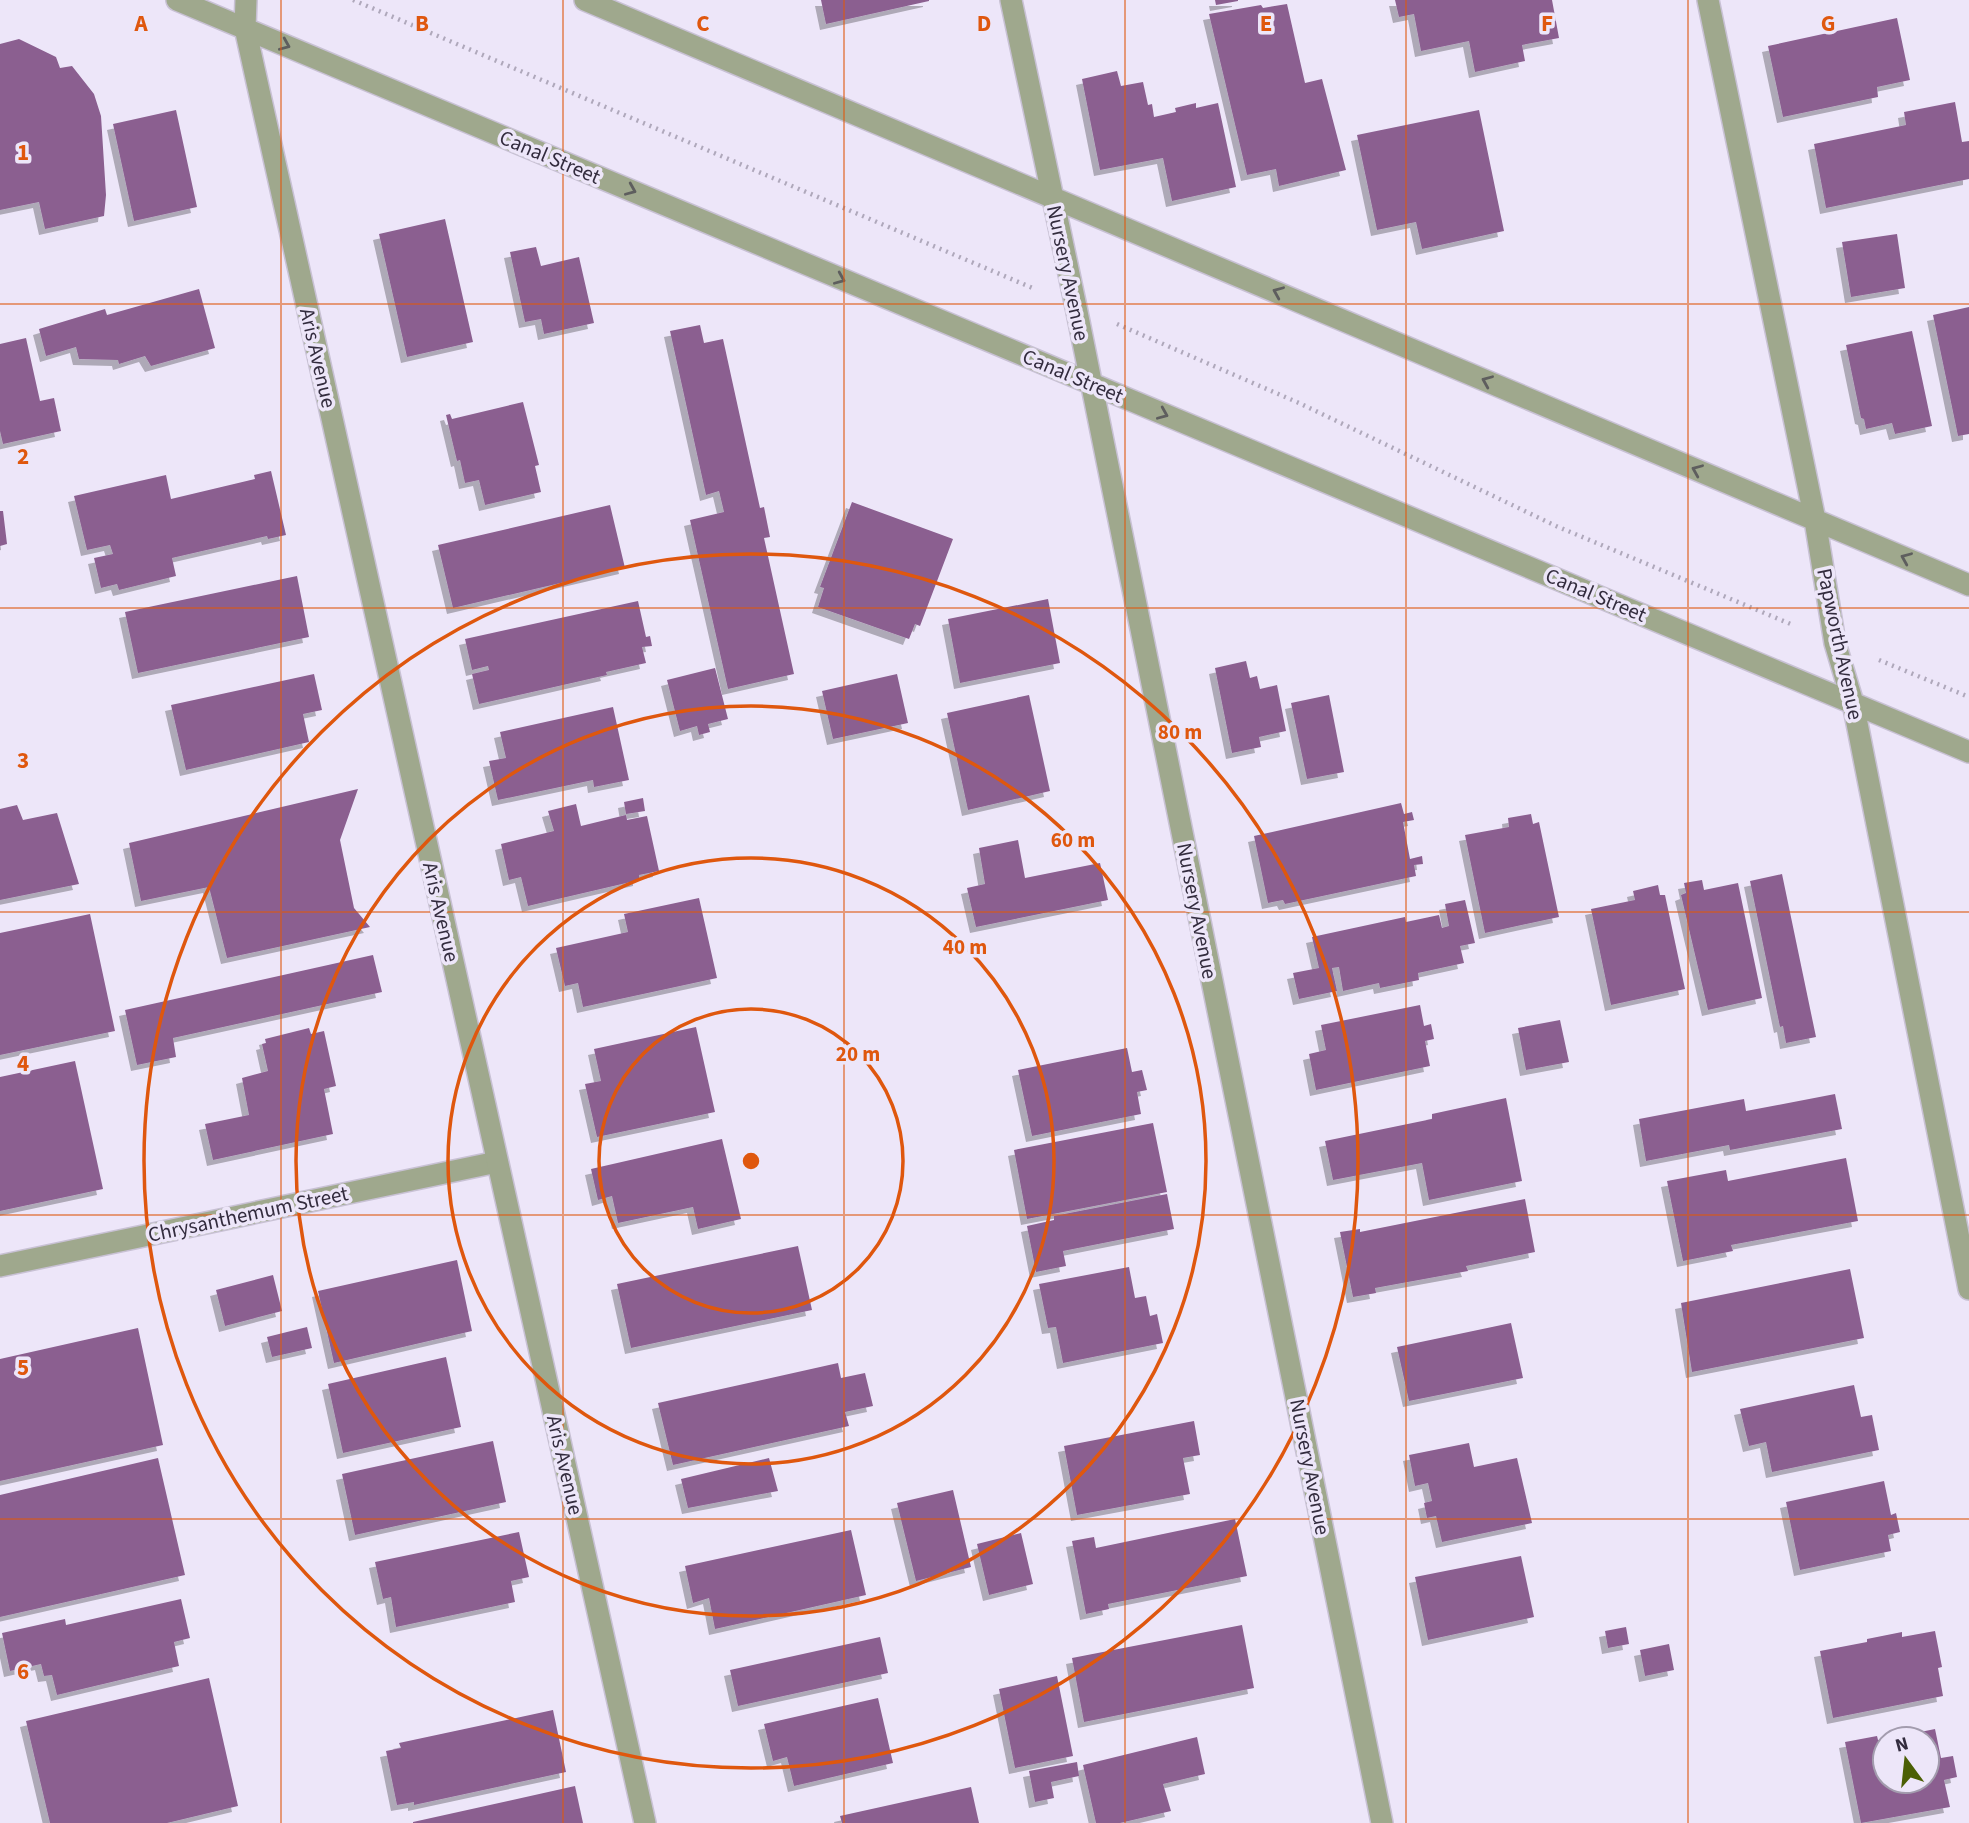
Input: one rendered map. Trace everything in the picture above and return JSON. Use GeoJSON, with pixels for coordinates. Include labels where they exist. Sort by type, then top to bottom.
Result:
{"type":"FeatureCollection","features":[{"type":"Feature","properties":{"kind":"street","name":"Canal Street"},"geometry":{"type":"LineString","coordinates":[[177,0],[1969,752]]}},
{"type":"Feature","properties":{"kind":"street","name":"Aris Avenue"},"geometry":{"type":"LineString","coordinates":[[246,0],[244,28],[645,1823]]}},
{"type":"Feature","properties":{"kind":"street"},"geometry":{"type":"LineString","coordinates":[[584,0],[1969,585]]}},
{"type":"Feature","properties":{"kind":"street","name":"Nursery Avenue"},"geometry":{"type":"LineString","coordinates":[[1011,0],[1076,307],[1382,1823]]}},
{"type":"Feature","properties":{"kind":"street","name":"Papworth Avenue"},"geometry":{"type":"LineString","coordinates":[[1708,0],[1815,520],[1835,643],[1853,703],[1969,1289]]}},
{"type":"Feature","properties":{"kind":"street","name":"Chrysanthemum Street"},"geometry":{"type":"LineString","coordinates":[[0,1266],[497,1162]]}},
{"type":"Feature","properties":{"kind":"path"},"geometry":{"type":"LineString","coordinates":[[353,0],[1299,403],[1556,526],[1969,697]]}},
{"type":"Feature","properties":{"kind":"building"},"geometry":{"type":"Polygon","coordinates":[[[821,0],[929,0],[929,1],[826,24],[821,0]]]}},
{"type":"Feature","properties":{"kind":"building"},"geometry":{"type":"Polygon","coordinates":[[[1215,0],[1238,0],[1238,1],[1216,5],[1215,0]]]}},
{"type":"Feature","properties":{"kind":"building"},"geometry":{"type":"Polygon","coordinates":[[[1395,0],[1552,0],[1559,38],[1522,45],[1525,61],[1475,72],[1469,41],[1421,51],[1414,14],[1399,17],[1395,0]]]}},
{"type":"Feature","properties":{"kind":"building"},"geometry":{"type":"Polygon","coordinates":[[[1287,4],[1305,83],[1322,79],[1346,170],[1279,186],[1276,169],[1247,175],[1209,14],[1261,5],[1263,8],[1287,4]]]}},
{"type":"Feature","properties":{"kind":"building"},"geometry":{"type":"Polygon","coordinates":[[[1897,18],[1910,80],[1877,87],[1878,97],[1783,117],[1768,46],[1897,18]]]}},
{"type":"Feature","properties":{"kind":"building"},"geometry":{"type":"Polygon","coordinates":[[[19,39],[56,57],[60,68],[72,66],[94,94],[101,116],[106,195],[104,216],[45,229],[39,202],[0,210],[0,44],[19,39]]]}},
{"type":"Feature","properties":{"kind":"building"},"geometry":{"type":"Polygon","coordinates":[[[1117,71],[1121,86],[1143,82],[1148,105],[1152,104],[1154,117],[1176,112],[1175,108],[1196,103],[1196,108],[1218,103],[1236,187],[1172,201],[1163,158],[1100,170],[1082,79],[1117,71]]]}},
{"type":"Feature","properties":{"kind":"building"},"geometry":{"type":"Polygon","coordinates":[[[1955,102],[1962,142],[1969,141],[1969,179],[1826,208],[1814,144],[1906,125],[1904,112],[1955,102]]]}},
{"type":"Feature","properties":{"kind":"building"},"geometry":{"type":"Polygon","coordinates":[[[176,110],[197,207],[134,221],[113,124],[176,110]]]}},
{"type":"Feature","properties":{"kind":"building"},"geometry":{"type":"Polygon","coordinates":[[[1479,110],[1504,231],[1422,249],[1416,222],[1377,230],[1357,135],[1479,110]]]}},
{"type":"Feature","properties":{"kind":"building"},"geometry":{"type":"Polygon","coordinates":[[[445,219],[473,342],[407,357],[379,234],[445,219]]]}},
{"type":"Feature","properties":{"kind":"building"},"geometry":{"type":"Polygon","coordinates":[[[1897,234],[1905,288],[1851,297],[1842,242],[1897,234]]]}},
{"type":"Feature","properties":{"kind":"building"},"geometry":{"type":"Polygon","coordinates":[[[536,247],[541,266],[579,257],[594,323],[544,334],[541,319],[525,322],[510,252],[536,247]]]}},
{"type":"Feature","properties":{"kind":"building"},"geometry":{"type":"Polygon","coordinates":[[[199,289],[215,348],[151,366],[145,356],[119,364],[118,360],[79,359],[76,347],[46,356],[39,329],[105,309],[107,315],[199,289]]]}},
{"type":"Feature","properties":{"kind":"building"},"geometry":{"type":"Polygon","coordinates":[[[1969,307],[1969,434],[1958,436],[1933,315],[1969,307]]]}},
{"type":"Feature","properties":{"kind":"building"},"geometry":{"type":"Polygon","coordinates":[[[700,325],[704,343],[723,339],[760,508],[764,507],[770,537],[764,538],[794,674],[728,689],[690,520],[724,512],[719,491],[706,495],[670,331],[700,325]]]}},
{"type":"Feature","properties":{"kind":"building"},"geometry":{"type":"Polygon","coordinates":[[[1912,331],[1932,426],[1895,434],[1892,423],[1866,429],[1864,419],[1861,418],[1846,345],[1912,331]]]}},
{"type":"Feature","properties":{"kind":"building"},"geometry":{"type":"Polygon","coordinates":[[[26,338],[40,401],[54,398],[61,431],[3,444],[0,431],[0,344],[26,338]]]}},
{"type":"Feature","properties":{"kind":"building"},"geometry":{"type":"Polygon","coordinates":[[[523,402],[539,465],[535,466],[541,492],[485,505],[479,480],[465,483],[446,415],[450,414],[452,419],[523,402]]]}},
{"type":"Feature","properties":{"kind":"building"},"geometry":{"type":"Polygon","coordinates":[[[271,471],[286,535],[268,539],[267,536],[172,558],[176,576],[119,590],[117,584],[101,588],[94,558],[113,554],[110,545],[87,550],[74,496],[166,475],[171,499],[255,479],[254,475],[271,471]]]}},
{"type":"Feature","properties":{"kind":"building"},"geometry":{"type":"Polygon","coordinates":[[[852,502],[953,539],[920,626],[915,624],[909,639],[818,607],[824,588],[820,587],[852,502]]]}},
{"type":"Feature","properties":{"kind":"building"},"geometry":{"type":"Polygon","coordinates":[[[610,505],[625,568],[453,608],[438,545],[610,505]]]}},
{"type":"Feature","properties":{"kind":"building"},"geometry":{"type":"Polygon","coordinates":[[[0,511],[3,511],[7,544],[0,546],[0,511]]]}},
{"type":"Feature","properties":{"kind":"building"},"geometry":{"type":"Polygon","coordinates":[[[297,576],[309,637],[138,673],[125,612],[297,576]]]}},
{"type":"Feature","properties":{"kind":"building"},"geometry":{"type":"Polygon","coordinates":[[[1048,599],[1060,663],[960,683],[948,619],[1048,599]]]}},
{"type":"Feature","properties":{"kind":"building"},"geometry":{"type":"Polygon","coordinates":[[[638,601],[646,637],[650,636],[652,646],[642,647],[646,663],[606,672],[607,675],[479,704],[472,674],[489,670],[488,666],[472,670],[465,639],[638,601]]]}},
{"type":"Feature","properties":{"kind":"building"},"geometry":{"type":"Polygon","coordinates":[[[1246,661],[1250,678],[1257,676],[1260,689],[1277,685],[1286,731],[1259,737],[1261,747],[1232,753],[1215,668],[1246,661]]]}},
{"type":"Feature","properties":{"kind":"building"},"geometry":{"type":"Polygon","coordinates":[[[715,668],[728,719],[708,724],[710,732],[699,735],[697,726],[680,731],[667,680],[715,668]]]}},
{"type":"Feature","properties":{"kind":"building"},"geometry":{"type":"Polygon","coordinates":[[[314,674],[322,710],[303,714],[309,742],[186,770],[171,705],[314,674]]]}},
{"type":"Feature","properties":{"kind":"building"},"geometry":{"type":"Polygon","coordinates":[[[897,674],[908,723],[833,739],[822,691],[897,674]]]}},
{"type":"Feature","properties":{"kind":"building"},"geometry":{"type":"Polygon","coordinates":[[[1029,695],[1050,791],[968,810],[947,713],[1029,695]]]}},
{"type":"Feature","properties":{"kind":"building"},"geometry":{"type":"Polygon","coordinates":[[[1329,695],[1344,772],[1307,779],[1291,703],[1329,695]]]}},
{"type":"Feature","properties":{"kind":"building"},"geometry":{"type":"Polygon","coordinates":[[[613,707],[629,780],[594,787],[593,780],[498,800],[489,761],[506,758],[500,732],[613,707]]]}},
{"type":"Feature","properties":{"kind":"building"},"geometry":{"type":"Polygon","coordinates":[[[358,789],[340,840],[354,908],[370,927],[227,958],[209,887],[141,901],[129,843],[358,789]]]}},
{"type":"Feature","properties":{"kind":"building"},"geometry":{"type":"Polygon","coordinates":[[[643,798],[645,811],[626,814],[624,802],[643,798]]]}},
{"type":"Feature","properties":{"kind":"building"},"geometry":{"type":"Polygon","coordinates":[[[1401,803],[1404,814],[1412,812],[1414,820],[1403,822],[1410,859],[1422,856],[1423,864],[1414,865],[1416,876],[1285,904],[1283,900],[1268,903],[1254,836],[1401,803]]]}},
{"type":"Feature","properties":{"kind":"building"},"geometry":{"type":"Polygon","coordinates":[[[576,804],[581,826],[626,815],[627,820],[647,816],[659,871],[639,875],[639,880],[528,906],[521,877],[509,880],[501,844],[554,831],[548,811],[576,804]]]}},
{"type":"Feature","properties":{"kind":"building"},"geometry":{"type":"Polygon","coordinates":[[[17,805],[23,820],[57,813],[79,884],[0,900],[0,809],[17,805]]]}},
{"type":"Feature","properties":{"kind":"building"},"geometry":{"type":"Polygon","coordinates":[[[1531,814],[1533,824],[1539,822],[1559,917],[1485,933],[1465,835],[1509,827],[1508,818],[1531,814]]]}},
{"type":"Feature","properties":{"kind":"building"},"geometry":{"type":"Polygon","coordinates":[[[1018,840],[1025,878],[1100,863],[1108,900],[976,927],[967,888],[985,884],[979,848],[1018,840]]]}},
{"type":"Feature","properties":{"kind":"building"},"geometry":{"type":"Polygon","coordinates":[[[1782,874],[1816,1037],[1786,1043],[1783,1026],[1780,1027],[1750,881],[1782,874]]]}},
{"type":"Feature","properties":{"kind":"building"},"geometry":{"type":"Polygon","coordinates":[[[1702,880],[1704,890],[1738,883],[1762,998],[1708,1010],[1681,895],[1686,893],[1684,883],[1702,880]]]}},
{"type":"Feature","properties":{"kind":"building"},"geometry":{"type":"Polygon","coordinates":[[[1658,885],[1660,895],[1665,895],[1685,989],[1611,1005],[1591,909],[1635,900],[1633,891],[1658,885]]]}},
{"type":"Feature","properties":{"kind":"building"},"geometry":{"type":"Polygon","coordinates":[[[699,898],[717,978],[583,1007],[578,983],[565,986],[556,948],[628,932],[624,914],[699,898]]]}},
{"type":"Feature","properties":{"kind":"building"},"geometry":{"type":"Polygon","coordinates":[[[1465,900],[1475,943],[1460,946],[1464,963],[1418,973],[1419,980],[1380,988],[1379,983],[1343,991],[1339,967],[1332,968],[1337,991],[1299,999],[1293,973],[1319,968],[1312,937],[1405,917],[1406,922],[1439,915],[1442,928],[1449,926],[1445,904],[1465,900]]]}},
{"type":"Feature","properties":{"kind":"building"},"geometry":{"type":"Polygon","coordinates":[[[90,914],[115,1031],[0,1055],[0,933],[90,914]]]}},
{"type":"Feature","properties":{"kind":"building"},"geometry":{"type":"Polygon","coordinates":[[[373,955],[382,992],[173,1038],[176,1057],[137,1065],[125,1010],[373,955]]]}},
{"type":"Feature","properties":{"kind":"building"},"geometry":{"type":"Polygon","coordinates":[[[1420,1005],[1424,1026],[1431,1024],[1434,1039],[1425,1041],[1430,1066],[1316,1090],[1309,1054],[1326,1050],[1321,1025],[1420,1005]]]}},
{"type":"Feature","properties":{"kind":"building"},"geometry":{"type":"Polygon","coordinates":[[[1560,1020],[1569,1062],[1526,1070],[1518,1028],[1560,1020]]]}},
{"type":"Feature","properties":{"kind":"building"},"geometry":{"type":"Polygon","coordinates":[[[696,1027],[715,1112],[597,1137],[585,1084],[601,1081],[594,1049],[696,1027]]]}},
{"type":"Feature","properties":{"kind":"building"},"geometry":{"type":"Polygon","coordinates":[[[309,1028],[311,1034],[324,1031],[336,1086],[324,1089],[333,1134],[213,1160],[205,1124],[249,1115],[242,1078],[268,1071],[262,1044],[266,1043],[265,1039],[309,1028]]]}},
{"type":"Feature","properties":{"kind":"building"},"geometry":{"type":"Polygon","coordinates":[[[1127,1048],[1132,1072],[1142,1070],[1147,1090],[1137,1092],[1141,1114],[1032,1136],[1018,1070],[1127,1048]]]}},
{"type":"Feature","properties":{"kind":"building"},"geometry":{"type":"Polygon","coordinates":[[[75,1061],[103,1189],[0,1211],[0,1077],[75,1061]]]}},
{"type":"Feature","properties":{"kind":"building"},"geometry":{"type":"Polygon","coordinates":[[[1835,1094],[1842,1129],[1730,1150],[1729,1145],[1646,1161],[1639,1119],[1744,1099],[1746,1111],[1835,1094]]]}},
{"type":"Feature","properties":{"kind":"building"},"geometry":{"type":"Polygon","coordinates":[[[1506,1098],[1522,1181],[1429,1200],[1422,1163],[1333,1180],[1325,1141],[1432,1119],[1432,1114],[1506,1098]]]}},
{"type":"Feature","properties":{"kind":"building"},"geometry":{"type":"Polygon","coordinates":[[[1153,1123],[1167,1192],[1027,1219],[1014,1150],[1153,1123]]]}},
{"type":"Feature","properties":{"kind":"building"},"geometry":{"type":"Polygon","coordinates":[[[722,1139],[741,1219],[698,1229],[693,1207],[618,1223],[612,1196],[598,1200],[591,1169],[722,1139]]]}},
{"type":"Feature","properties":{"kind":"building"},"geometry":{"type":"Polygon","coordinates":[[[1846,1158],[1858,1221],[1731,1245],[1733,1251],[1683,1261],[1667,1181],[1726,1170],[1728,1181],[1846,1158]]]}},
{"type":"Feature","properties":{"kind":"building"},"geometry":{"type":"Polygon","coordinates":[[[1167,1194],[1174,1229],[1063,1251],[1066,1266],[1036,1272],[1027,1226],[1054,1220],[1054,1216],[1167,1194]]]}},
{"type":"Feature","properties":{"kind":"building"},"geometry":{"type":"Polygon","coordinates":[[[1525,1199],[1535,1252],[1466,1266],[1468,1271],[1375,1288],[1376,1293],[1353,1297],[1340,1232],[1360,1229],[1360,1232],[1525,1199]]]}},
{"type":"Feature","properties":{"kind":"building"},"geometry":{"type":"Polygon","coordinates":[[[798,1246],[812,1310],[631,1348],[617,1284],[798,1246]]]}},
{"type":"Feature","properties":{"kind":"building"},"geometry":{"type":"Polygon","coordinates":[[[457,1260],[472,1331],[334,1363],[318,1291],[457,1260]]]}},
{"type":"Feature","properties":{"kind":"building"},"geometry":{"type":"Polygon","coordinates":[[[1129,1267],[1135,1298],[1146,1296],[1150,1316],[1157,1314],[1163,1343],[1063,1363],[1056,1327],[1048,1328],[1039,1284],[1129,1267]]]}},
{"type":"Feature","properties":{"kind":"building"},"geometry":{"type":"Polygon","coordinates":[[[1850,1269],[1864,1338],[1692,1372],[1681,1303],[1850,1269]]]}},
{"type":"Feature","properties":{"kind":"building"},"geometry":{"type":"Polygon","coordinates":[[[273,1275],[282,1311],[225,1326],[216,1290],[273,1275]]]}},
{"type":"Feature","properties":{"kind":"building"},"geometry":{"type":"Polygon","coordinates":[[[1511,1323],[1523,1378],[1409,1401],[1397,1347],[1511,1323]]]}},
{"type":"Feature","properties":{"kind":"building"},"geometry":{"type":"Polygon","coordinates":[[[307,1327],[312,1348],[272,1357],[267,1337],[307,1327]]]}},
{"type":"Feature","properties":{"kind":"building"},"geometry":{"type":"Polygon","coordinates":[[[138,1328],[163,1445],[0,1481],[0,1359],[138,1328]]]}},
{"type":"Feature","properties":{"kind":"building"},"geometry":{"type":"Polygon","coordinates":[[[446,1357],[461,1427],[343,1453],[328,1384],[446,1357]]]}},
{"type":"Feature","properties":{"kind":"building"},"geometry":{"type":"Polygon","coordinates":[[[838,1363],[841,1378],[865,1373],[873,1406],[845,1412],[849,1426],[673,1465],[658,1403],[838,1363]]]}},
{"type":"Feature","properties":{"kind":"building"},"geometry":{"type":"Polygon","coordinates":[[[1854,1385],[1861,1417],[1872,1415],[1879,1450],[1772,1472],[1766,1442],[1749,1446],[1740,1409],[1854,1385]]]}},
{"type":"Feature","properties":{"kind":"building"},"geometry":{"type":"Polygon","coordinates":[[[1194,1421],[1200,1455],[1183,1458],[1190,1494],[1077,1515],[1064,1446],[1194,1421]]]}},
{"type":"Feature","properties":{"kind":"building"},"geometry":{"type":"Polygon","coordinates":[[[493,1441],[506,1502],[355,1535],[342,1474],[493,1441]]]}},
{"type":"Feature","properties":{"kind":"building"},"geometry":{"type":"Polygon","coordinates":[[[1469,1443],[1474,1467],[1517,1458],[1532,1523],[1442,1542],[1436,1516],[1427,1518],[1424,1503],[1432,1501],[1428,1483],[1415,1486],[1409,1455],[1469,1443]]]}},
{"type":"Feature","properties":{"kind":"building"},"geometry":{"type":"Polygon","coordinates":[[[158,1458],[185,1575],[0,1617],[0,1495],[158,1458]]]}},
{"type":"Feature","properties":{"kind":"building"},"geometry":{"type":"Polygon","coordinates":[[[769,1458],[778,1491],[688,1508],[681,1479],[769,1458]]]}},
{"type":"Feature","properties":{"kind":"building"},"geometry":{"type":"Polygon","coordinates":[[[1884,1481],[1891,1515],[1896,1513],[1900,1532],[1888,1535],[1891,1551],[1800,1570],[1786,1502],[1884,1481]]]}},
{"type":"Feature","properties":{"kind":"building"},"geometry":{"type":"Polygon","coordinates":[[[953,1490],[971,1567],[916,1581],[897,1503],[953,1490]]]}},
{"type":"Feature","properties":{"kind":"building"},"geometry":{"type":"Polygon","coordinates":[[[1235,1519],[1247,1576],[1108,1604],[1109,1609],[1086,1614],[1072,1541],[1094,1537],[1096,1548],[1235,1519]]]}},
{"type":"Feature","properties":{"kind":"building"},"geometry":{"type":"Polygon","coordinates":[[[851,1530],[866,1595],[715,1629],[709,1598],[693,1603],[685,1566],[851,1530]]]}},
{"type":"Feature","properties":{"kind":"building"},"geometry":{"type":"Polygon","coordinates":[[[519,1532],[529,1577],[511,1581],[515,1602],[396,1627],[391,1597],[383,1599],[375,1562],[519,1532]]]}},
{"type":"Feature","properties":{"kind":"building"},"geometry":{"type":"Polygon","coordinates":[[[1021,1533],[1033,1584],[989,1595],[977,1544],[1021,1533]]]}},
{"type":"Feature","properties":{"kind":"building"},"geometry":{"type":"Polygon","coordinates":[[[1521,1556],[1534,1617],[1428,1640],[1415,1577],[1521,1556]]]}},
{"type":"Feature","properties":{"kind":"building"},"geometry":{"type":"Polygon","coordinates":[[[181,1599],[190,1638],[174,1642],[179,1666],[57,1695],[52,1675],[44,1676],[41,1664],[10,1671],[2,1633],[65,1619],[66,1625],[181,1599]]]}},
{"type":"Feature","properties":{"kind":"building"},"geometry":{"type":"Polygon","coordinates":[[[1242,1625],[1254,1688],[1084,1722],[1072,1658],[1242,1625]]]}},
{"type":"Feature","properties":{"kind":"building"},"geometry":{"type":"Polygon","coordinates":[[[1626,1627],[1629,1644],[1608,1648],[1605,1631],[1626,1627]]]}},
{"type":"Feature","properties":{"kind":"building"},"geometry":{"type":"Polygon","coordinates":[[[1935,1631],[1942,1667],[1938,1668],[1943,1696],[1833,1718],[1820,1651],[1902,1632],[1902,1637],[1935,1631]]]}},
{"type":"Feature","properties":{"kind":"building"},"geometry":{"type":"Polygon","coordinates":[[[880,1637],[888,1673],[738,1706],[730,1670],[880,1637]]]}},
{"type":"Feature","properties":{"kind":"building"},"geometry":{"type":"Polygon","coordinates":[[[1669,1644],[1674,1670],[1645,1676],[1640,1650],[1669,1644]]]}},
{"type":"Feature","properties":{"kind":"building"},"geometry":{"type":"Polygon","coordinates":[[[1057,1676],[1073,1756],[1015,1768],[999,1689],[1057,1676]]]}},
{"type":"Feature","properties":{"kind":"building"},"geometry":{"type":"Polygon","coordinates":[[[209,1678],[238,1806],[167,1823],[50,1823],[26,1721],[209,1678]]]}},
{"type":"Feature","properties":{"kind":"building"},"geometry":{"type":"Polygon","coordinates":[[[878,1698],[893,1763],[794,1786],[787,1757],[773,1761],[764,1724],[878,1698]]]}},
{"type":"Feature","properties":{"kind":"building"},"geometry":{"type":"Polygon","coordinates":[[[553,1710],[566,1772],[414,1805],[414,1802],[397,1805],[386,1751],[401,1748],[399,1743],[553,1710]]]}},
{"type":"Feature","properties":{"kind":"building"},"geometry":{"type":"Polygon","coordinates":[[[1197,1737],[1205,1774],[1163,1784],[1171,1811],[1120,1823],[1096,1823],[1083,1765],[1197,1737]]]}},
{"type":"Feature","properties":{"kind":"building"},"geometry":{"type":"Polygon","coordinates":[[[1871,1737],[1871,1795],[1941,1795],[1941,1758],[1953,1756],[1957,1777],[1944,1780],[1950,1807],[1861,1823],[1845,1742],[1871,1737]]]}},
{"type":"Feature","properties":{"kind":"building"},"geometry":{"type":"Polygon","coordinates":[[[1077,1762],[1079,1776],[1051,1782],[1054,1798],[1035,1802],[1029,1771],[1077,1762]]]}},
{"type":"Feature","properties":{"kind":"building"},"geometry":{"type":"Polygon","coordinates":[[[575,1786],[583,1823],[413,1823],[413,1822],[575,1786]]]}},
{"type":"Feature","properties":{"kind":"building"},"geometry":{"type":"Polygon","coordinates":[[[971,1787],[979,1823],[842,1823],[840,1816],[971,1787]]]}}]}
